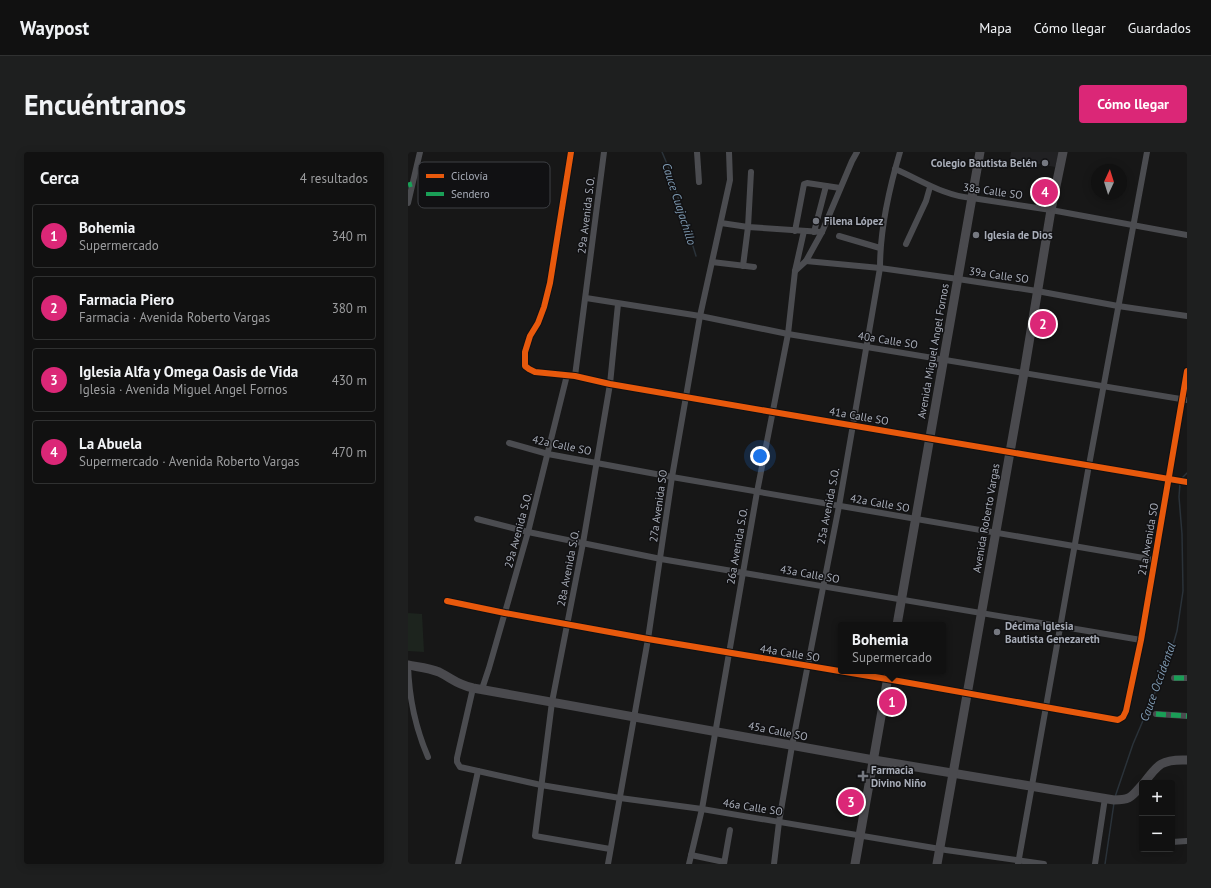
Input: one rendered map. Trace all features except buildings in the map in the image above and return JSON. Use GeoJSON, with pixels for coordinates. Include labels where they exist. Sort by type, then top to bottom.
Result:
{"type":"FeatureCollection","features":[{"type":"Feature","properties":{"kind":"street"},"geometry":{"type":"LineString","coordinates":[[408,204],[410,185],[420,152]]}},
{"type":"Feature","properties":{"kind":"street","name":"41a Calle SO"},"geometry":{"type":"LineString","coordinates":[[571,152],[550,283],[544,307],[538,323],[530,336],[526,352],[525,366],[529,369],[535,372],[575,376],[610,384],[1186,482]]}},
{"type":"Feature","properties":{"kind":"street","name":"29a Avenida S.O."},"geometry":{"type":"LineString","coordinates":[[575,376],[604,152]]}},
{"type":"Feature","properties":{"kind":"street"},"geometry":{"type":"LineString","coordinates":[[697,152],[699,182]]}},
{"type":"Feature","properties":{"kind":"street","name":"27a Avenida SO"},"geometry":{"type":"LineString","coordinates":[[608,864],[648,639],[685,397],[700,316],[730,180],[729,152]]}},
{"type":"Feature","properties":{"kind":"street"},"geometry":{"type":"LineString","coordinates":[[795,270],[806,260],[822,232],[857,152]]}},
{"type":"Feature","properties":{"kind":"street","name":"25a Avenida S.O."},"geometry":{"type":"LineString","coordinates":[[774,864],[779,822],[792,746],[839,506],[880,268],[880,248],[887,204],[900,152]]}},
{"type":"Feature","properties":{"kind":"street","name":"Avenida Miguel Angel Fornos"},"geometry":{"type":"LineString","coordinates":[[897,622],[980,152]]}},
{"type":"Feature","properties":{"kind":"street","name":"Avenida Roberto Vargas"},"geometry":{"type":"LineString","coordinates":[[937,864],[1024,373],[1051,210],[1063,152]]}},
{"type":"Feature","properties":{"kind":"street"},"geometry":{"type":"LineString","coordinates":[[1018,862],[1088,466],[1147,152]]}},
{"type":"Feature","properties":{"kind":"street","name":"38a Calle SO"},"geometry":{"type":"LineString","coordinates":[[895,169],[923,181],[930,187],[960,197],[1051,210],[1187,236]]}},
{"type":"Feature","properties":{"kind":"street"},"geometry":{"type":"LineString","coordinates":[[743,266],[748,227],[751,172]]}},
{"type":"Feature","properties":{"kind":"street"},"geometry":{"type":"LineString","coordinates":[[795,231],[804,184],[807,183],[840,188]]}},
{"type":"Feature","properties":{"kind":"street"},"geometry":{"type":"LineString","coordinates":[[814,232],[826,186]]}},
{"type":"Feature","properties":{"kind":"street"},"geometry":{"type":"LineString","coordinates":[[906,244],[926,202],[930,187]]}},
{"type":"Feature","properties":{"kind":"street"},"geometry":{"type":"LineString","coordinates":[[721,223],[748,227],[822,232]]}},
{"type":"Feature","properties":{"kind":"street","name":"26a Avenida S.O."},"geometry":{"type":"LineString","coordinates":[[689,864],[702,809],[757,492],[788,334],[795,270],[804,231]]}},
{"type":"Feature","properties":{"kind":"street"},"geometry":{"type":"LineString","coordinates":[[839,236],[880,248]]}},
{"type":"Feature","properties":{"kind":"street","name":"39a Calle SO"},"geometry":{"type":"LineString","coordinates":[[806,260],[880,268],[958,279],[1187,316]]}},
{"type":"Feature","properties":{"kind":"street"},"geometry":{"type":"LineString","coordinates":[[712,262],[754,267]]}},
{"type":"Feature","properties":{"kind":"street","name":"40a Calle SO"},"geometry":{"type":"LineString","coordinates":[[586,298],[700,316],[788,334],[1185,400]]}},
{"type":"Feature","properties":{"kind":"street","name":"28a Avenida S.O."},"geometry":{"type":"LineString","coordinates":[[610,849],[536,836],[552,702],[583,543],[610,384],[618,304]]}},
{"type":"Feature","properties":{"kind":"street","name":"21a Avenida SO"},"geometry":{"type":"LineString","coordinates":[[1126,711],[1141,640],[1169,480],[1185,400],[1187,371]]}},
{"type":"Feature","properties":{"kind":"street","name":"29a Avenida S.O."},"geometry":{"type":"LineString","coordinates":[[460,767],[458,765],[457,758],[477,689],[490,668],[528,532],[567,375]]}},
{"type":"Feature","properties":{"kind":"street","name":"42a Calle SO"},"geometry":{"type":"LineString","coordinates":[[509,443],[548,454],[672,477],[1155,560]]}},
{"type":"Feature","properties":{"kind":"street","name":"43a Calle SO"},"geometry":{"type":"LineString","coordinates":[[477,519],[528,532],[661,559],[1141,640]]}},
{"type":"Feature","properties":{"kind":"street","name":"44a Calle SO"},"geometry":{"type":"LineString","coordinates":[[447,601],[648,639],[808,666],[838,669]]}},
{"type":"Feature","properties":{"kind":"street"},"geometry":{"type":"LineString","coordinates":[[408,665],[408,689],[419,737],[428,757]]}},
{"type":"Feature","properties":{"kind":"street","name":"45a Calle SO"},"geometry":{"type":"LineString","coordinates":[[408,665],[427,668],[439,672],[461,685],[477,689],[954,774],[1105,798],[1127,800],[1139,788]]}},
{"type":"Feature","properties":{"kind":"street"},"geometry":{"type":"LineString","coordinates":[[855,864],[888,675]]}},
{"type":"Feature","properties":{"kind":"street","name":"44a Calle SO"},"geometry":{"type":"LineString","coordinates":[[888,675],[968,693],[1118,720],[1126,711]]}},
{"type":"Feature","properties":{"kind":"street"},"geometry":{"type":"LineString","coordinates":[[1174,678],[1187,678]]}},
{"type":"Feature","properties":{"kind":"street"},"geometry":{"type":"LineString","coordinates":[[1156,714],[1187,716]]}},
{"type":"Feature","properties":{"kind":"street","name":"45a Calle SO"},"geometry":{"type":"LineString","coordinates":[[1146,780],[1156,767],[1164,762],[1187,760]]}},
{"type":"Feature","properties":{"kind":"street","name":"46a Calle SO"},"geometry":{"type":"LineString","coordinates":[[460,767],[541,785],[620,798],[702,809],[1018,862],[1044,864]]}},
{"type":"Feature","properties":{"kind":"street"},"geometry":{"type":"LineString","coordinates":[[458,864],[478,771]]}},
{"type":"Feature","properties":{"kind":"street"},"geometry":{"type":"LineString","coordinates":[[1095,864],[1105,798]]}},
{"type":"Feature","properties":{"kind":"street"},"geometry":{"type":"LineString","coordinates":[[691,855],[724,863],[730,830]]}},
{"type":"Feature","properties":{"kind":"street"},"geometry":{"type":"LineString","coordinates":[[1175,842],[1187,841]]}},
{"type":"Feature","properties":{"kind":"shaded area","name":"Colegio Bautista Belén"},"geometry":{"type":"Polygon","coordinates":[[[1011,152],[1059,152],[1055,167],[1010,158],[1011,152]]]}},
{"type":"Feature","properties":{"kind":"shaded area"},"geometry":{"type":"Polygon","coordinates":[[[408,613],[422,614],[424,652],[408,651],[408,613]]]}},
{"type":"Feature","properties":{"kind":"waterway","name":"Cauce Cuajachillo"},"geometry":{"type":"LineString","coordinates":[[662,152],[670,171],[696,256]]}},
{"type":"Feature","properties":{"kind":"waterway","name":"Cauce Occidental"},"geometry":{"type":"LineString","coordinates":[[1181,479],[1187,473]]}},
{"type":"Feature","properties":{"kind":"waterway","name":"Cauce Occidental"},"geometry":{"type":"LineString","coordinates":[[1115,797],[1133,744],[1168,662],[1177,631],[1183,591],[1182,534],[1179,497],[1180,483]]}},
{"type":"Feature","properties":{"kind":"waterway","name":"Cauce Occidental"},"geometry":{"type":"LineString","coordinates":[[1105,864],[1114,803]]}},
{"type":"Feature","properties":{"kind":"marked path"},"geometry":{"type":"LineString","coordinates":[[408,185],[412,184]]}},
{"type":"Feature","properties":{"kind":"marked path"},"geometry":{"type":"LineString","coordinates":[[1174,678],[1187,678]]}},
{"type":"Feature","properties":{"kind":"marked path"},"geometry":{"type":"LineString","coordinates":[[1156,714],[1187,716]]}},
{"type":"Feature","properties":{"kind":"cycle path"},"geometry":{"type":"LineString","coordinates":[[571,152],[550,283],[544,307],[538,323],[530,336],[525,352],[525,366],[529,369],[535,372],[575,376],[610,384],[1187,482]]}},
{"type":"Feature","properties":{"kind":"cycle path"},"geometry":{"type":"LineString","coordinates":[[857,674],[1118,720],[1123,717],[1126,711],[1141,640],[1187,371]]}},
{"type":"Feature","properties":{"kind":"cycle path"},"geometry":{"type":"LineString","coordinates":[[447,601],[648,639],[838,671]]}},
{"type":"Feature","properties":{"kind":"place","name":"Colegio Bautista Belén"},"geometry":{"type":"Point","coordinates":[1045,163]}},
{"type":"Feature","properties":{"kind":"place","name":"La Abuela"},"geometry":{"type":"Point","coordinates":[1045,192]}},
{"type":"Feature","properties":{"kind":"place","name":"Filena López"},"geometry":{"type":"Point","coordinates":[816,221]}},
{"type":"Feature","properties":{"kind":"place","name":"Iglesia de Dios"},"geometry":{"type":"Point","coordinates":[976,235]}},
{"type":"Feature","properties":{"kind":"place","name":"Farmacia Piero"},"geometry":{"type":"Point","coordinates":[1043,324]}},
{"type":"Feature","properties":{"kind":"place","name":"Décima Iglesia Bautista Genezareth"},"geometry":{"type":"Point","coordinates":[997,632]}},
{"type":"Feature","properties":{"kind":"place","name":"Bohemia"},"geometry":{"type":"Point","coordinates":[892,702]}},
{"type":"Feature","properties":{"kind":"place","name":"Farmacia Divino Niño"},"geometry":{"type":"Point","coordinates":[863,776]}},
{"type":"Feature","properties":{"kind":"place","name":"Iglesia Alfa y Omega Oasis de Vida"},"geometry":{"type":"Point","coordinates":[851,802]}}]}
